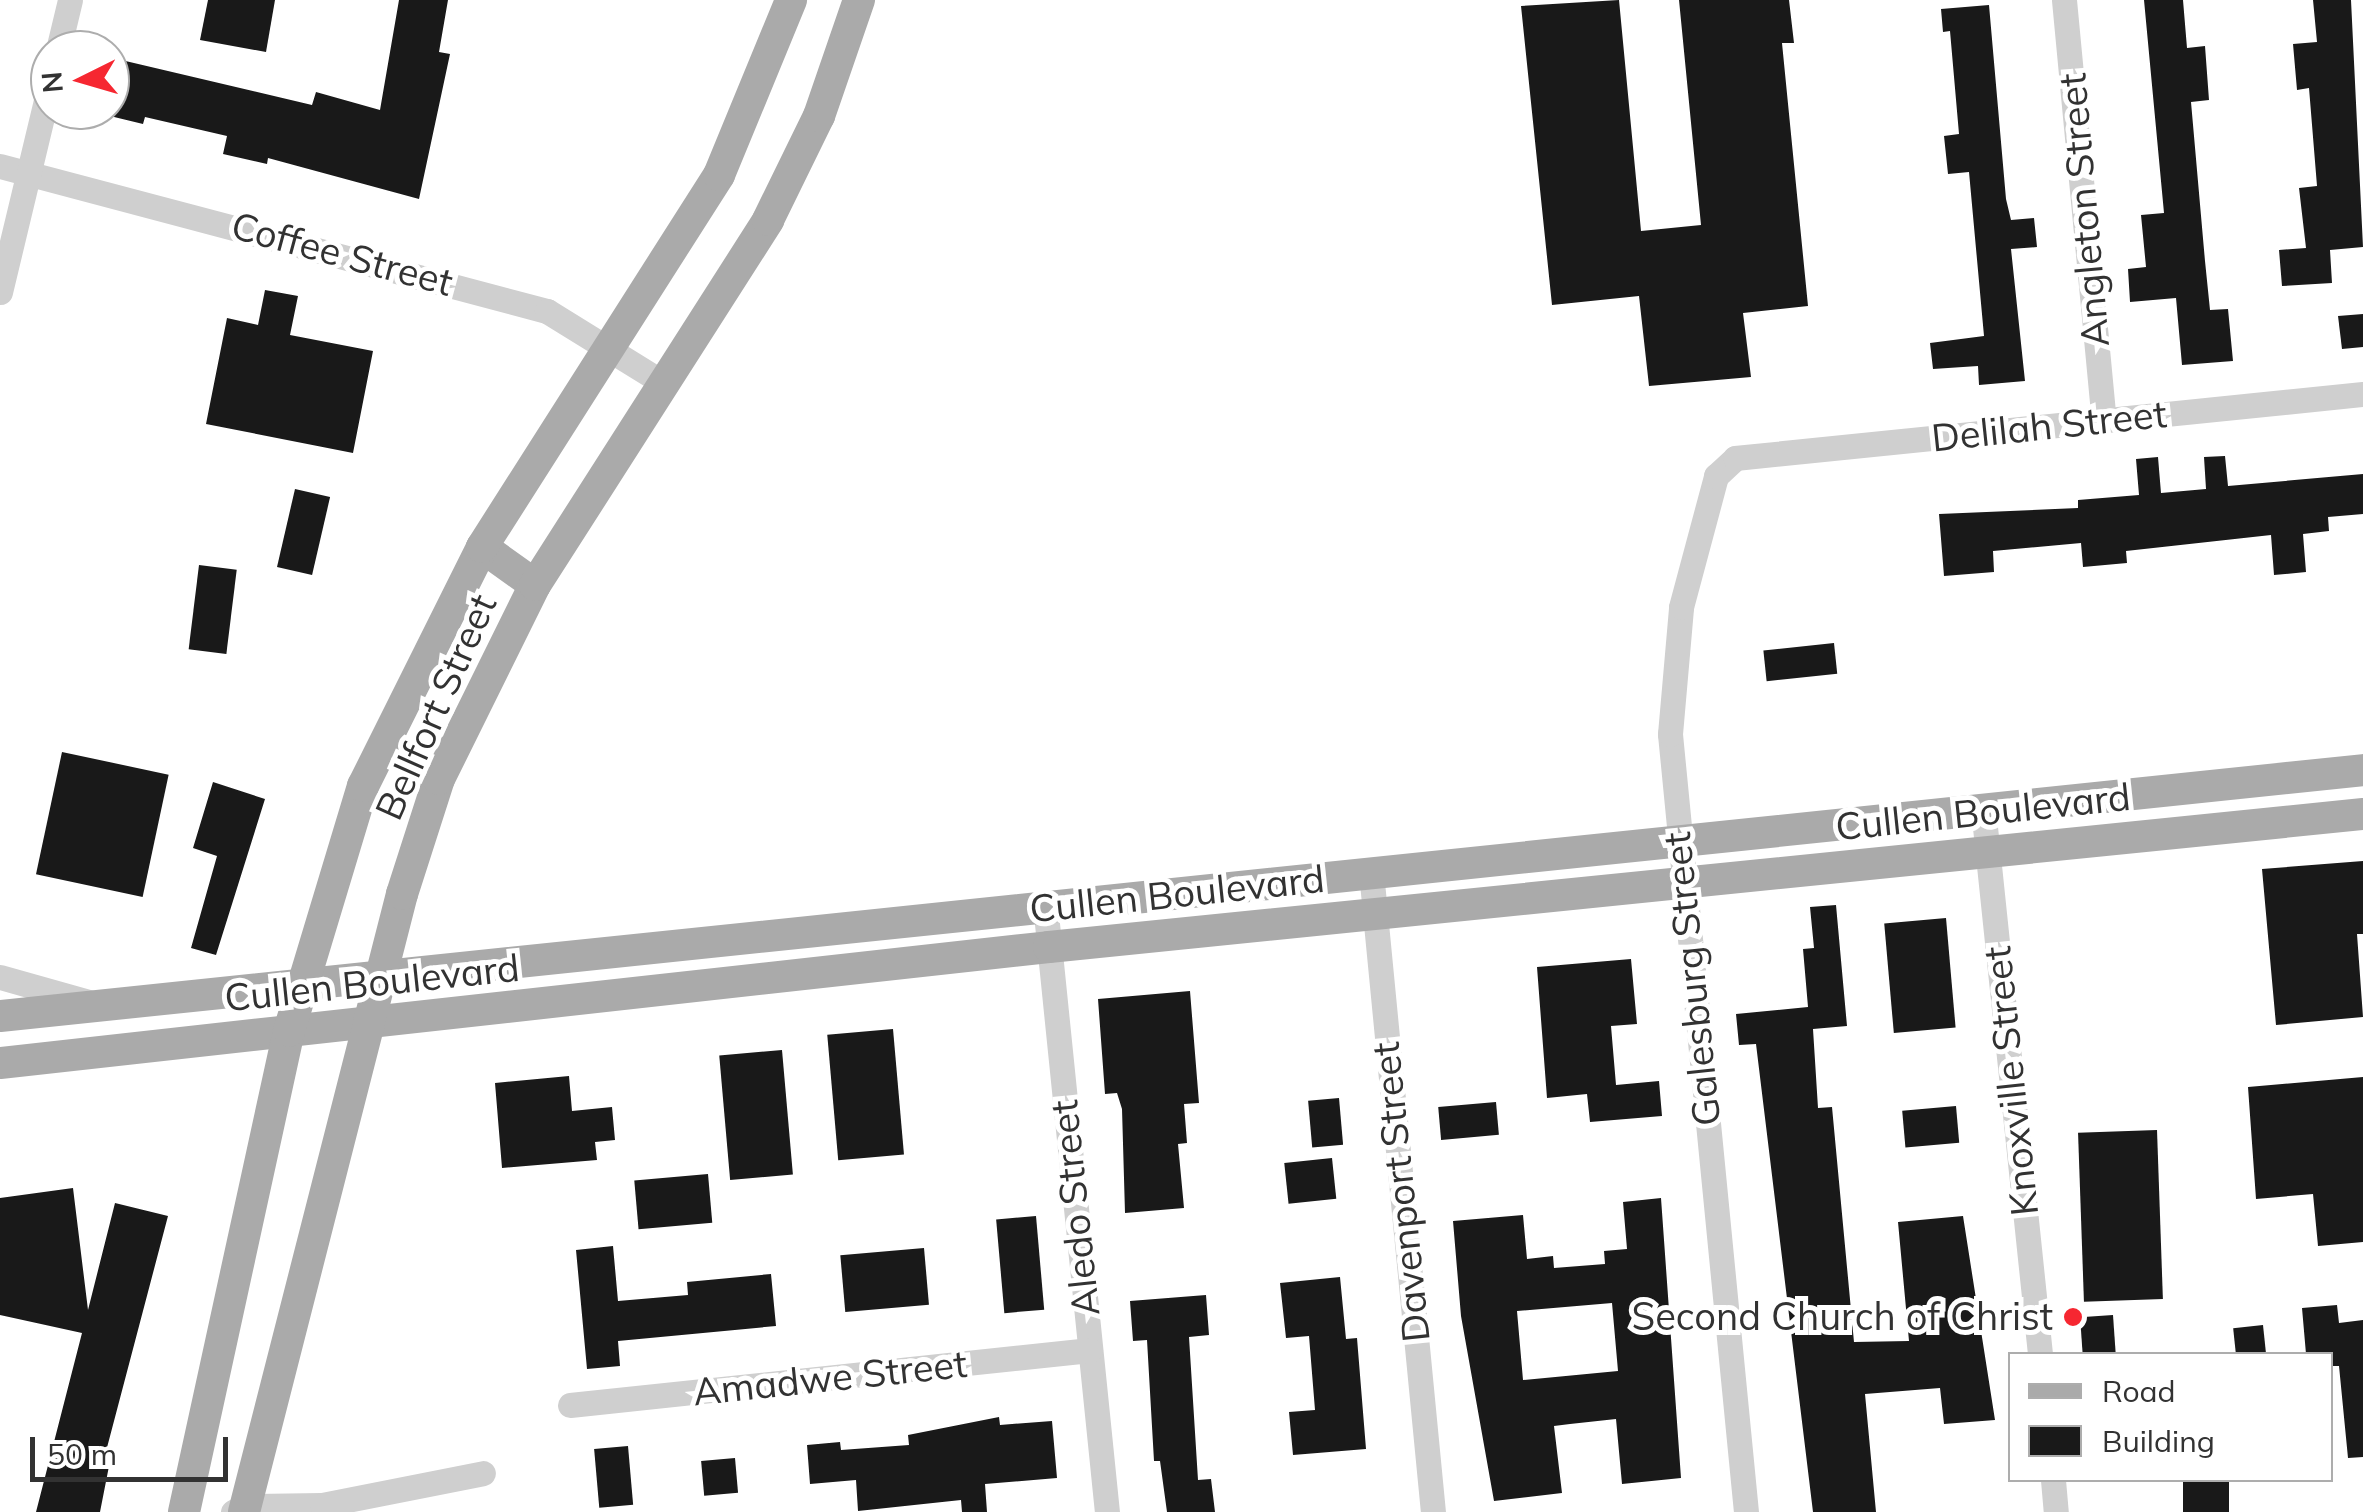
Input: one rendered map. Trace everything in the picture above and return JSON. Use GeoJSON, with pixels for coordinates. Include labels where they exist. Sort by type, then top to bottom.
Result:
{"type":"FeatureCollection","features":[{"type":"Feature","properties":{"kind":"main road","name":"Bellfort Street"},"geometry":{"type":"LineString","coordinates":[[184,1512],[289,1031],[363,786],[482,547],[718,175],[791,0]]}},
{"type":"Feature","properties":{"kind":"main road","name":"Bellfort Street"},"geometry":{"type":"LineString","coordinates":[[240,1510],[367,1025],[439,779],[535,584],[768,220],[819,116],[860,0]]}},
{"type":"Feature","properties":{"kind":"main road"},"geometry":{"type":"LineString","coordinates":[[482,547],[535,584]]}},
{"type":"Feature","properties":{"kind":"main road","name":"Cullen Boulevard"},"geometry":{"type":"LineString","coordinates":[[0,1016],[302,981],[380,978],[1045,904],[2363,770]]}},
{"type":"Feature","properties":{"kind":"main road","name":"Cullen Boulevard"},"geometry":{"type":"LineString","coordinates":[[0,1063],[1049,947],[2363,814]]}},
{"type":"Feature","properties":{"kind":"street"},"geometry":{"type":"LineString","coordinates":[[63,30],[70,0]]}},
{"type":"Feature","properties":{"kind":"street","name":"Angleton Street"},"geometry":{"type":"LineString","coordinates":[[2064,0],[2104,421]]}},
{"type":"Feature","properties":{"kind":"street"},"geometry":{"type":"LineString","coordinates":[[0,292],[39,130]]}},
{"type":"Feature","properties":{"kind":"street","name":"Coffee Street"},"geometry":{"type":"LineString","coordinates":[[0,166],[450,280],[547,311],[611,345],[666,384]]}},
{"type":"Feature","properties":{"kind":"street","name":"Delilah Street"},"geometry":{"type":"LineString","coordinates":[[1735,458],[2363,394]]}},
{"type":"Feature","properties":{"kind":"street","name":"Galesburg Street"},"geometry":{"type":"LineString","coordinates":[[1735,458],[1716,476],[1681,607],[1670,734],[1746,1512]]}},
{"type":"Feature","properties":{"kind":"street","name":"Knoxville Street"},"geometry":{"type":"LineString","coordinates":[[1983,808],[2040,1352]]}},
{"type":"Feature","properties":{"kind":"street","name":"Davenport Street"},"geometry":{"type":"LineString","coordinates":[[1371,872],[1433,1512]]}},
{"type":"Feature","properties":{"kind":"street","name":"Aledo Street"},"geometry":{"type":"LineString","coordinates":[[1045,904],[1107,1512]]}},
{"type":"Feature","properties":{"kind":"street"},"geometry":{"type":"LineString","coordinates":[[0,977],[96,1004]]}},
{"type":"Feature","properties":{"kind":"street","name":"Amadwe Street"},"geometry":{"type":"LineString","coordinates":[[570,1405],[1090,1350]]}},
{"type":"Feature","properties":{"kind":"street"},"geometry":{"type":"LineString","coordinates":[[240,1510],[322,1509],[483,1474]]}},
{"type":"Feature","properties":{"kind":"street"},"geometry":{"type":"LineString","coordinates":[[2052,1482],[2056,1512]]}},
{"type":"Feature","properties":{"kind":"building"},"geometry":{"type":"Polygon","coordinates":[[[208,0],[275,0],[266,52],[200,40],[208,0]]]}},
{"type":"Feature","properties":{"kind":"building"},"geometry":{"type":"Polygon","coordinates":[[[399,0],[448,0],[439,52],[450,54],[419,199],[268,158],[267,164],[223,154],[227,136],[145,117],[143,124],[130,121],[130,62],[312,105],[316,92],[380,110],[399,0]]]}},
{"type":"Feature","properties":{"kind":"building"},"geometry":{"type":"Polygon","coordinates":[[[1619,0],[1641,231],[1701,225],[1679,0],[1789,0],[1794,43],[1782,43],[1808,306],[1743,313],[1751,377],[1649,386],[1639,296],[1552,305],[1521,6],[1619,0]]]}},
{"type":"Feature","properties":{"kind":"building"},"geometry":{"type":"Polygon","coordinates":[[[2144,0],[2183,0],[2187,48],[2205,46],[2209,100],[2191,102],[2205,261],[2210,310],[2228,309],[2233,361],[2182,365],[2176,298],[2130,302],[2128,269],[2146,267],[2141,215],[2164,213],[2144,0]]]}},
{"type":"Feature","properties":{"kind":"building"},"geometry":{"type":"Polygon","coordinates":[[[2313,0],[2351,0],[2363,247],[2330,250],[2332,283],[2282,286],[2279,250],[2306,248],[2299,188],[2317,186],[2309,88],[2297,90],[2293,44],[2317,42],[2313,0]]]}},
{"type":"Feature","properties":{"kind":"building"},"geometry":{"type":"Polygon","coordinates":[[[1989,5],[2006,199],[2011,220],[2034,218],[2037,247],[2011,249],[2025,381],[1979,385],[1978,366],[1933,369],[1930,343],[1984,336],[1969,172],[1948,174],[1944,136],[1959,134],[1950,31],[1943,32],[1941,9],[1989,5]]]}},
{"type":"Feature","properties":{"kind":"building"},"geometry":{"type":"Polygon","coordinates":[[[265,290],[298,296],[290,335],[373,351],[353,453],[206,424],[227,318],[258,325],[265,290]]]}},
{"type":"Feature","properties":{"kind":"building"},"geometry":{"type":"Polygon","coordinates":[[[2363,314],[2363,347],[2342,349],[2338,316],[2363,314]]]}},
{"type":"Feature","properties":{"kind":"building"},"geometry":{"type":"Polygon","coordinates":[[[2225,456],[2228,486],[2363,474],[2363,514],[2328,517],[2329,531],[2303,534],[2306,572],[2274,575],[2271,535],[2126,551],[2127,563],[2083,567],[2081,543],[1993,551],[1994,572],[1944,576],[1939,514],[2078,508],[2078,500],[2139,495],[2136,459],[2158,457],[2161,493],[2206,489],[2204,457],[2225,456]]]}},
{"type":"Feature","properties":{"kind":"building"},"geometry":{"type":"Polygon","coordinates":[[[295,489],[330,497],[312,575],[277,567],[295,489]]]}},
{"type":"Feature","properties":{"kind":"building"},"geometry":{"type":"Polygon","coordinates":[[[199,565],[237,570],[226,654],[189,649],[199,565]]]}},
{"type":"Feature","properties":{"kind":"building"},"geometry":{"type":"Polygon","coordinates":[[[1834,643],[1837,674],[1767,681],[1763,650],[1834,643]]]}},
{"type":"Feature","properties":{"kind":"building"},"geometry":{"type":"Polygon","coordinates":[[[62,752],[169,775],[143,897],[36,874],[62,752]]]}},
{"type":"Feature","properties":{"kind":"building"},"geometry":{"type":"Polygon","coordinates":[[[213,782],[265,799],[216,955],[191,948],[217,856],[193,848],[213,782]]]}},
{"type":"Feature","properties":{"kind":"building"},"geometry":{"type":"Polygon","coordinates":[[[2363,861],[2363,934],[2357,934],[2363,1017],[2276,1025],[2262,869],[2363,861]]]}},
{"type":"Feature","properties":{"kind":"building"},"geometry":{"type":"Polygon","coordinates":[[[1836,905],[1847,1026],[1813,1029],[1818,1108],[1832,1107],[1854,1342],[1909,1341],[1898,1222],[1963,1216],[1995,1420],[1944,1424],[1940,1388],[1865,1394],[1876,1512],[1813,1512],[1756,1044],[1739,1045],[1736,1014],[1808,1007],[1803,949],[1814,948],[1810,907],[1836,905]]]}},
{"type":"Feature","properties":{"kind":"building"},"geometry":{"type":"Polygon","coordinates":[[[1946,918],[1956,1028],[1894,1033],[1884,923],[1946,918]]]}},
{"type":"Feature","properties":{"kind":"building"},"geometry":{"type":"Polygon","coordinates":[[[1631,959],[1637,1024],[1611,1026],[1616,1085],[1659,1081],[1662,1116],[1590,1122],[1587,1094],[1547,1098],[1537,967],[1631,959]]]}},
{"type":"Feature","properties":{"kind":"building"},"geometry":{"type":"Polygon","coordinates":[[[1190,991],[1199,1103],[1184,1104],[1187,1143],[1178,1144],[1184,1208],[1125,1213],[1122,1109],[1117,1093],[1105,1094],[1098,999],[1190,991]]]}},
{"type":"Feature","properties":{"kind":"building"},"geometry":{"type":"Polygon","coordinates":[[[893,1029],[904,1155],[838,1160],[827,1035],[893,1029]]]}},
{"type":"Feature","properties":{"kind":"building"},"geometry":{"type":"Polygon","coordinates":[[[782,1050],[793,1175],[730,1180],[719,1055],[782,1050]]]}},
{"type":"Feature","properties":{"kind":"building"},"geometry":{"type":"Polygon","coordinates":[[[569,1076],[572,1111],[612,1107],[615,1140],[595,1142],[597,1160],[502,1168],[495,1083],[569,1076]]]}},
{"type":"Feature","properties":{"kind":"building"},"geometry":{"type":"Polygon","coordinates":[[[2363,1077],[2363,1242],[2318,1246],[2313,1194],[2256,1199],[2248,1087],[2363,1077]]]}},
{"type":"Feature","properties":{"kind":"building"},"geometry":{"type":"Polygon","coordinates":[[[1339,1098],[1343,1145],[1312,1148],[1308,1101],[1339,1098]]]}},
{"type":"Feature","properties":{"kind":"building"},"geometry":{"type":"Polygon","coordinates":[[[1496,1102],[1499,1135],[1441,1140],[1438,1107],[1496,1102]]]}},
{"type":"Feature","properties":{"kind":"building"},"geometry":{"type":"Polygon","coordinates":[[[1956,1106],[1959,1143],[1905,1148],[1902,1111],[1956,1106]]]}},
{"type":"Feature","properties":{"kind":"building"},"geometry":{"type":"Polygon","coordinates":[[[2157,1130],[2163,1299],[2084,1302],[2078,1133],[2157,1130]]]}},
{"type":"Feature","properties":{"kind":"building"},"geometry":{"type":"Polygon","coordinates":[[[1332,1158],[1336,1199],[1289,1204],[1284,1163],[1332,1158]]]}},
{"type":"Feature","properties":{"kind":"building"},"geometry":{"type":"Polygon","coordinates":[[[708,1174],[712,1223],[639,1229],[634,1180],[708,1174]]]}},
{"type":"Feature","properties":{"kind":"building"},"geometry":{"type":"Polygon","coordinates":[[[73,1188],[88,1310],[115,1203],[168,1216],[104,1459],[110,1461],[100,1512],[36,1512],[82,1333],[0,1315],[0,1198],[73,1188]]]}},
{"type":"Feature","properties":{"kind":"building"},"geometry":{"type":"Polygon","coordinates":[[[1661,1198],[1681,1478],[1622,1484],[1616,1419],[1570,1424],[1554,1426],[1562,1493],[1494,1501],[1461,1316],[1453,1221],[1523,1215],[1527,1259],[1553,1256],[1554,1268],[1605,1264],[1604,1251],[1627,1249],[1623,1202],[1661,1198]],[[1612,1303],[1517,1311],[1523,1380],[1618,1371],[1612,1303]]]}},
{"type":"Feature","properties":{"kind":"building"},"geometry":{"type":"Polygon","coordinates":[[[1036,1216],[1044,1310],[1004,1313],[996,1219],[1036,1216]]]}},
{"type":"Feature","properties":{"kind":"building"},"geometry":{"type":"Polygon","coordinates":[[[613,1246],[618,1301],[688,1295],[687,1282],[771,1274],[776,1326],[618,1341],[620,1366],[587,1369],[576,1250],[613,1246]]]}},
{"type":"Feature","properties":{"kind":"building"},"geometry":{"type":"Polygon","coordinates":[[[924,1248],[929,1305],[845,1312],[840,1255],[924,1248]]]}},
{"type":"Feature","properties":{"kind":"building"},"geometry":{"type":"Polygon","coordinates":[[[1340,1277],[1346,1339],[1357,1338],[1366,1449],[1293,1455],[1289,1412],[1315,1410],[1309,1336],[1286,1338],[1280,1283],[1340,1277]]]}},
{"type":"Feature","properties":{"kind":"building"},"geometry":{"type":"Polygon","coordinates":[[[1206,1295],[1209,1335],[1189,1337],[1198,1480],[1211,1479],[1215,1512],[1167,1512],[1160,1461],[1154,1461],[1147,1340],[1133,1341],[1130,1301],[1206,1295]]]}},
{"type":"Feature","properties":{"kind":"building"},"geometry":{"type":"Polygon","coordinates":[[[2337,1305],[2339,1323],[2363,1320],[2363,1457],[2348,1458],[2339,1366],[2333,1366],[2333,1352],[2306,1352],[2302,1308],[2337,1305]]]}},
{"type":"Feature","properties":{"kind":"building"},"geometry":{"type":"Polygon","coordinates":[[[2113,1315],[2116,1352],[2083,1352],[2080,1317],[2113,1315]]]}},
{"type":"Feature","properties":{"kind":"building"},"geometry":{"type":"Polygon","coordinates":[[[2263,1325],[2266,1352],[2236,1352],[2233,1328],[2263,1325]]]}},
{"type":"Feature","properties":{"kind":"building"},"geometry":{"type":"Polygon","coordinates":[[[999,1417],[1000,1425],[1052,1421],[1057,1478],[985,1484],[987,1512],[962,1512],[961,1500],[858,1511],[856,1480],[810,1484],[807,1445],[840,1442],[841,1450],[909,1445],[908,1435],[999,1417]]]}},
{"type":"Feature","properties":{"kind":"building"},"geometry":{"type":"Polygon","coordinates":[[[628,1446],[633,1505],[599,1508],[594,1449],[628,1446]]]}},
{"type":"Feature","properties":{"kind":"building"},"geometry":{"type":"Polygon","coordinates":[[[735,1458],[738,1493],[704,1496],[701,1461],[735,1458]]]}},
{"type":"Feature","properties":{"kind":"building"},"geometry":{"type":"Polygon","coordinates":[[[2183,1482],[2229,1482],[2229,1512],[2183,1512],[2183,1482]]]}},
{"type":"Feature","properties":{"kind":"place","name":"Second Church of Christ"},"geometry":{"type":"Point","coordinates":[2073,1317]}}]}
